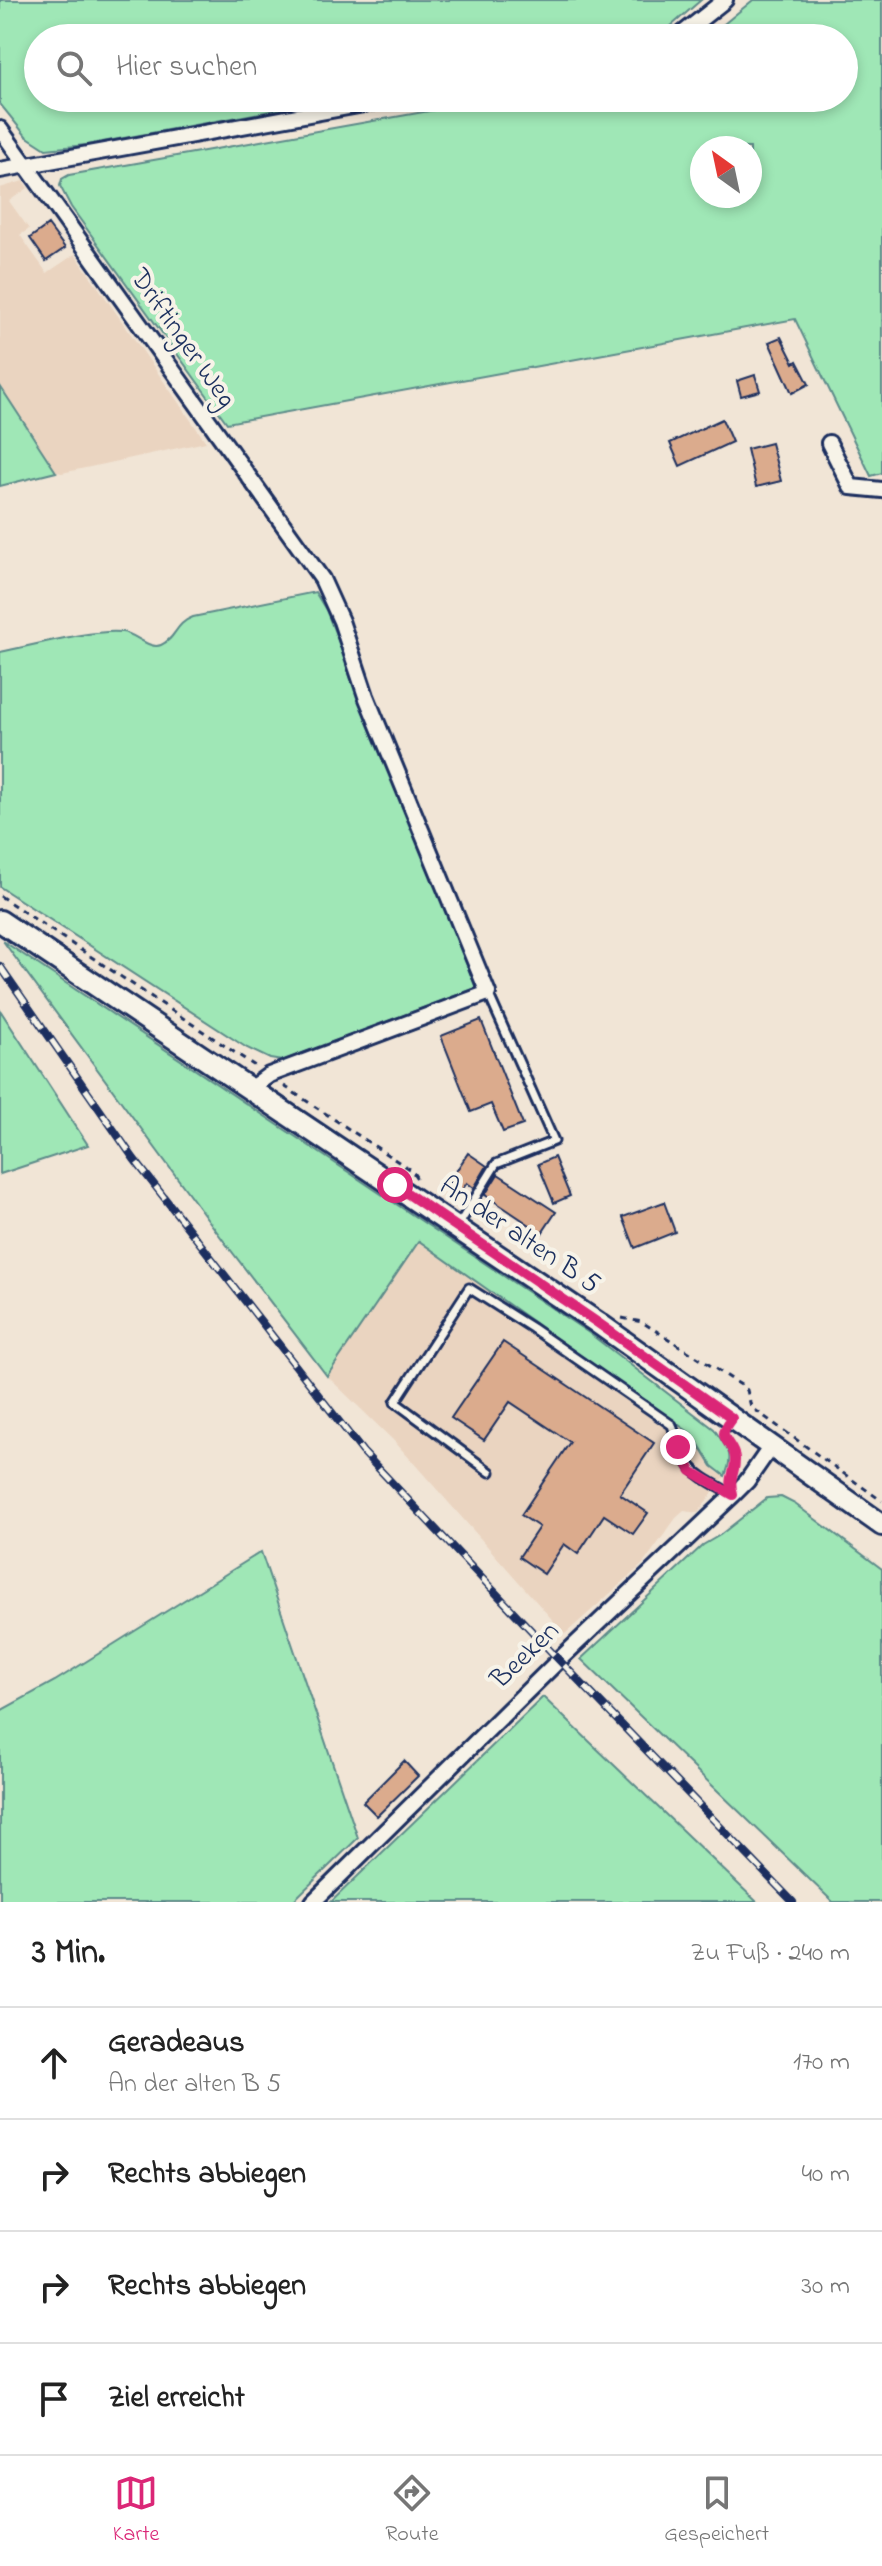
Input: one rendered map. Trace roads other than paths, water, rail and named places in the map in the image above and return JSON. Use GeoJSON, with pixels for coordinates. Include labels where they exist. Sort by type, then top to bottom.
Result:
{"type":"FeatureCollection","features":[{"type":"Feature","properties":{"kind":"main road","name":"An der alten B 5"},"geometry":{"type":"LineString","coordinates":[[0,921],[457,1228],[772,1445],[882,1525]]}},
{"type":"Feature","properties":{"kind":"street"},"geometry":{"type":"LineString","coordinates":[[695,24],[725,0]]}},
{"type":"Feature","properties":{"kind":"street"},"geometry":{"type":"LineString","coordinates":[[0,170],[319,112]]}},
{"type":"Feature","properties":{"kind":"street","name":"Driftinger Weg"},"geometry":{"type":"LineString","coordinates":[[0,129],[322,579],[341,621],[366,696],[488,993]]}},
{"type":"Feature","properties":{"kind":"street"},"geometry":{"type":"LineString","coordinates":[[829,443],[851,487],[882,490]]}},
{"type":"Feature","properties":{"kind":"street"},"geometry":{"type":"LineString","coordinates":[[250,1089],[269,1075],[488,993]]}},
{"type":"Feature","properties":{"kind":"street","name":"Beeken"},"geometry":{"type":"LineString","coordinates":[[313,1902],[559,1660],[733,1495],[747,1481],[772,1445]]}},
{"type":"Feature","properties":{"kind":"lane"},"geometry":{"type":"LineString","coordinates":[[457,1228],[496,1164],[554,1141],[488,993]]}},
{"type":"Feature","properties":{"kind":"lane"},"geometry":{"type":"LineString","coordinates":[[490,1472],[395,1402],[469,1288],[672,1425],[678,1447],[691,1471],[733,1495]]}},
{"type":"Feature","properties":{"kind":"railway"},"geometry":{"type":"LineString","coordinates":[[0,966],[134,1159],[363,1452],[793,1902]]}}]}
